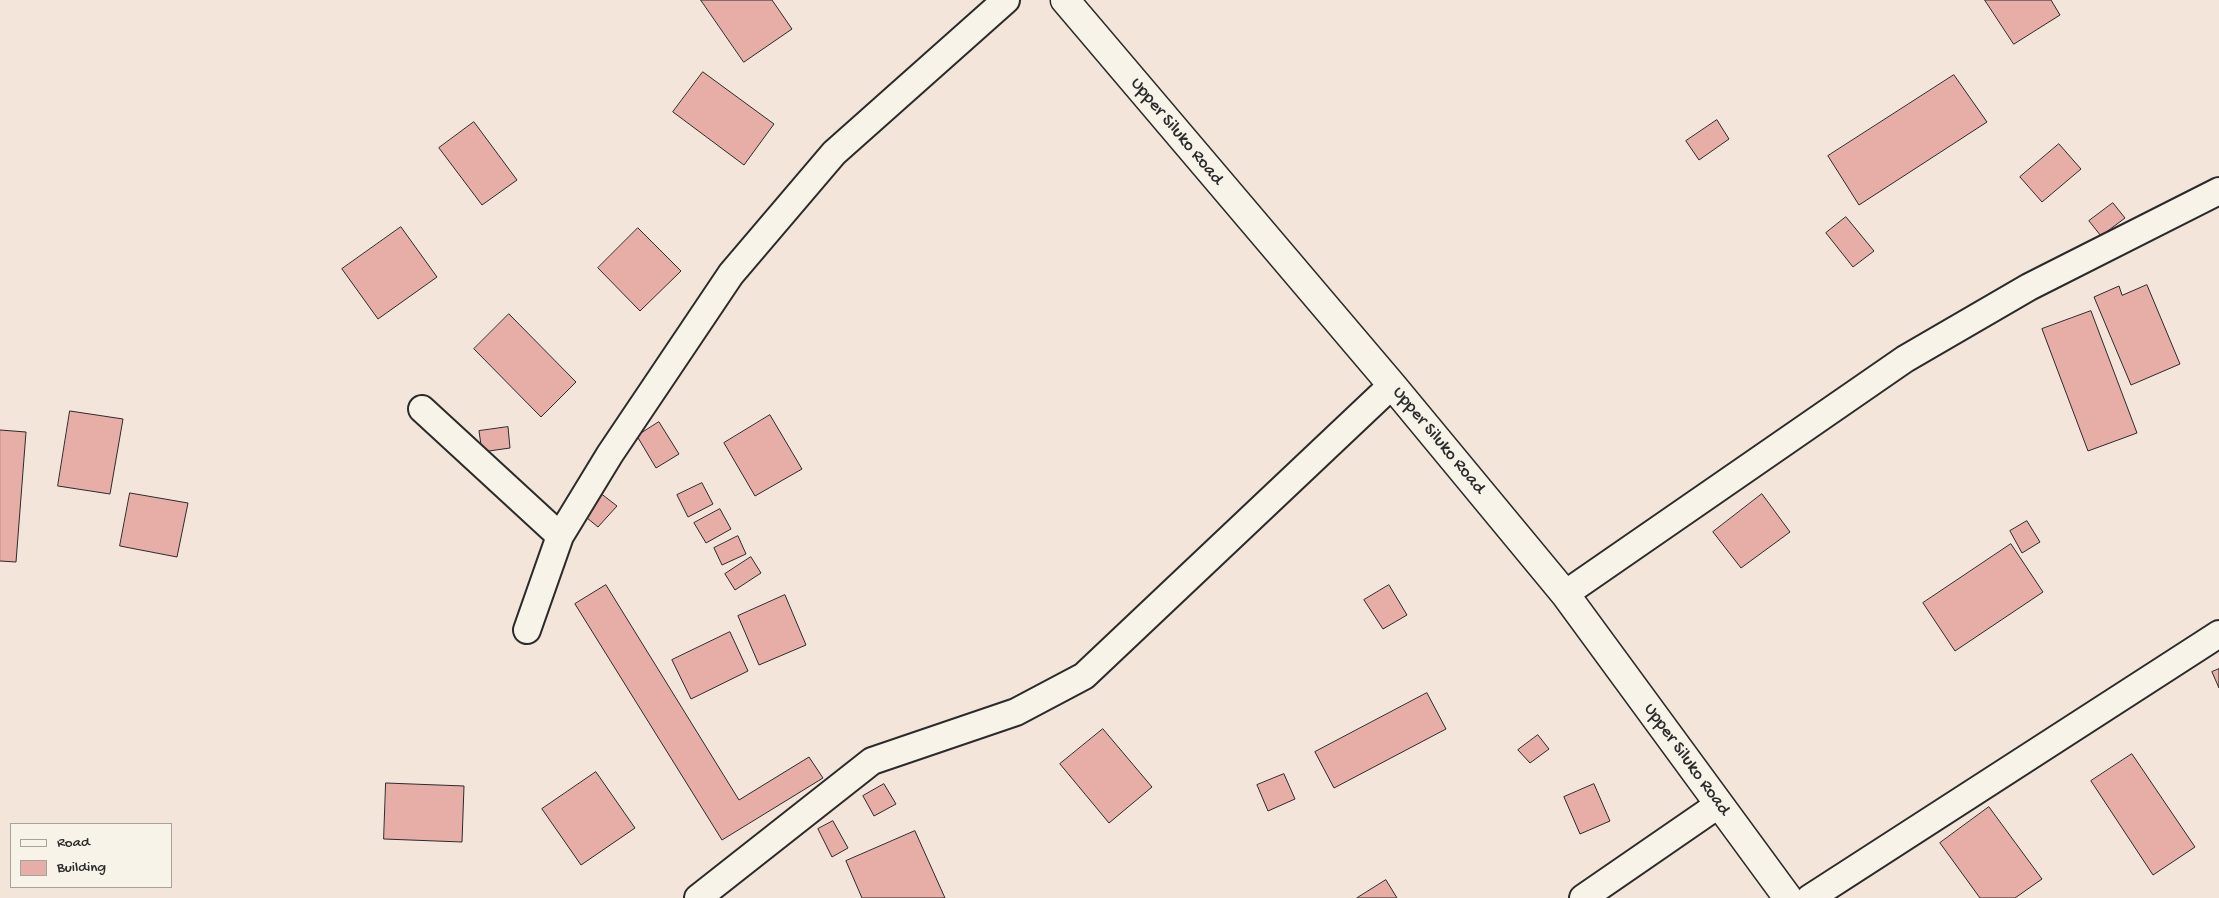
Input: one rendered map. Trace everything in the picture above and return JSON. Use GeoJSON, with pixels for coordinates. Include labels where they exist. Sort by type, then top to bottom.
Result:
{"type":"FeatureCollection","features":[{"type":"Feature","properties":{"kind":"main road","name":"Upper Siluko Road"},"geometry":{"type":"LineString","coordinates":[[1065,0],[1392,385],[1565,594],[1788,898]]}},
{"type":"Feature","properties":{"kind":"street"},"geometry":{"type":"LineString","coordinates":[[527,630],[560,536],[610,454],[731,274],[834,153],[1006,0]]}},
{"type":"Feature","properties":{"kind":"street"},"geometry":{"type":"LineString","coordinates":[[1565,594],[1905,359],[2030,288],[2219,191]]}},
{"type":"Feature","properties":{"kind":"street"},"geometry":{"type":"LineString","coordinates":[[698,898],[872,761],[1016,712],[1084,676],[1392,385]]}},
{"type":"Feature","properties":{"kind":"street"},"geometry":{"type":"LineString","coordinates":[[538,512],[422,409],[560,536]]}},
{"type":"Feature","properties":{"kind":"street"},"geometry":{"type":"LineString","coordinates":[[1810,898],[2219,634]]}},
{"type":"Feature","properties":{"kind":"street"},"geometry":{"type":"LineString","coordinates":[[1584,898],[1718,805]]}},
{"type":"Feature","properties":{"kind":"building"},"geometry":{"type":"Polygon","coordinates":[[[701,0],[772,0],[792,29],[744,62],[701,0]]]}},
{"type":"Feature","properties":{"kind":"building"},"geometry":{"type":"Polygon","coordinates":[[[1985,0],[2051,0],[2060,15],[2014,44],[1985,0]]]}},
{"type":"Feature","properties":{"kind":"building"},"geometry":{"type":"Polygon","coordinates":[[[703,72],[774,124],[744,165],[673,112],[703,72]]]}},
{"type":"Feature","properties":{"kind":"building"},"geometry":{"type":"Polygon","coordinates":[[[1954,75],[1987,122],[1859,205],[1828,156],[1954,75]]]}},
{"type":"Feature","properties":{"kind":"building"},"geometry":{"type":"Polygon","coordinates":[[[1717,120],[1729,139],[1699,160],[1686,141],[1717,120]]]}},
{"type":"Feature","properties":{"kind":"building"},"geometry":{"type":"Polygon","coordinates":[[[474,122],[517,180],[482,205],[439,148],[474,122]]]}},
{"type":"Feature","properties":{"kind":"building"},"geometry":{"type":"Polygon","coordinates":[[[2059,144],[2081,169],[2042,202],[2020,177],[2059,144]]]}},
{"type":"Feature","properties":{"kind":"building"},"geometry":{"type":"Polygon","coordinates":[[[2113,203],[2125,218],[2101,236],[2089,221],[2113,203]]]}},
{"type":"Feature","properties":{"kind":"building"},"geometry":{"type":"Polygon","coordinates":[[[1846,217],[1874,251],[1853,267],[1826,233],[1846,217]]]}},
{"type":"Feature","properties":{"kind":"building"},"geometry":{"type":"Polygon","coordinates":[[[401,227],[437,277],[378,319],[342,269],[401,227]]]}},
{"type":"Feature","properties":{"kind":"building"},"geometry":{"type":"Polygon","coordinates":[[[638,228],[681,271],[640,311],[598,268],[638,228]]]}},
{"type":"Feature","properties":{"kind":"building"},"geometry":{"type":"Polygon","coordinates":[[[2147,285],[2180,364],[2131,385],[2094,297],[2119,286],[2122,295],[2147,285]]]}},
{"type":"Feature","properties":{"kind":"building"},"geometry":{"type":"Polygon","coordinates":[[[2091,311],[2137,433],[2088,451],[2042,329],[2091,311]]]}},
{"type":"Feature","properties":{"kind":"building"},"geometry":{"type":"Polygon","coordinates":[[[509,314],[576,382],[541,417],[474,349],[509,314]]]}},
{"type":"Feature","properties":{"kind":"building"},"geometry":{"type":"Polygon","coordinates":[[[70,411],[123,419],[110,494],[58,486],[70,411]]]}},
{"type":"Feature","properties":{"kind":"building"},"geometry":{"type":"Polygon","coordinates":[[[770,415],[802,469],[755,496],[724,443],[770,415]]]}},
{"type":"Feature","properties":{"kind":"building"},"geometry":{"type":"Polygon","coordinates":[[[659,422],[679,454],[656,468],[637,436],[659,422]]]}},
{"type":"Feature","properties":{"kind":"building"},"geometry":{"type":"Polygon","coordinates":[[[508,427],[510,448],[482,452],[479,431],[508,427]]]}},
{"type":"Feature","properties":{"kind":"building"},"geometry":{"type":"Polygon","coordinates":[[[0,430],[26,432],[16,562],[0,561],[0,430]]]}},
{"type":"Feature","properties":{"kind":"building"},"geometry":{"type":"Polygon","coordinates":[[[702,483],[713,504],[688,517],[677,495],[702,483]]]}},
{"type":"Feature","properties":{"kind":"building"},"geometry":{"type":"Polygon","coordinates":[[[599,492],[617,506],[598,527],[581,513],[599,492]]]}},
{"type":"Feature","properties":{"kind":"building"},"geometry":{"type":"Polygon","coordinates":[[[130,493],[188,503],[177,557],[120,546],[130,493]]]}},
{"type":"Feature","properties":{"kind":"building"},"geometry":{"type":"Polygon","coordinates":[[[1762,494],[1790,532],[1741,568],[1713,532],[1762,494]]]}},
{"type":"Feature","properties":{"kind":"building"},"geometry":{"type":"Polygon","coordinates":[[[720,509],[731,529],[706,543],[694,523],[720,509]]]}},
{"type":"Feature","properties":{"kind":"building"},"geometry":{"type":"Polygon","coordinates":[[[2027,521],[2040,542],[2022,553],[2010,531],[2027,521]]]}},
{"type":"Feature","properties":{"kind":"building"},"geometry":{"type":"Polygon","coordinates":[[[738,536],[746,554],[722,565],[714,548],[738,536]]]}},
{"type":"Feature","properties":{"kind":"building"},"geometry":{"type":"Polygon","coordinates":[[[2011,544],[2043,592],[1955,651],[1923,603],[2011,544]]]}},
{"type":"Feature","properties":{"kind":"building"},"geometry":{"type":"Polygon","coordinates":[[[751,557],[761,573],[735,590],[725,574],[751,557]]]}},
{"type":"Feature","properties":{"kind":"building"},"geometry":{"type":"Polygon","coordinates":[[[606,585],[739,800],[809,757],[823,778],[722,840],[575,604],[606,585]]]}},
{"type":"Feature","properties":{"kind":"building"},"geometry":{"type":"Polygon","coordinates":[[[1389,585],[1407,615],[1383,629],[1364,600],[1389,585]]]}},
{"type":"Feature","properties":{"kind":"building"},"geometry":{"type":"Polygon","coordinates":[[[785,595],[806,645],[759,665],[738,616],[785,595]]]}},
{"type":"Feature","properties":{"kind":"building"},"geometry":{"type":"Polygon","coordinates":[[[730,632],[748,671],[691,699],[672,660],[730,632]]]}},
{"type":"Feature","properties":{"kind":"building"},"geometry":{"type":"Polygon","coordinates":[[[2219,669],[2219,688],[2212,672],[2219,669]]]}},
{"type":"Feature","properties":{"kind":"building"},"geometry":{"type":"Polygon","coordinates":[[[1427,693],[1446,729],[1334,788],[1315,752],[1427,693]]]}},
{"type":"Feature","properties":{"kind":"building"},"geometry":{"type":"Polygon","coordinates":[[[1103,729],[1152,787],[1109,823],[1060,764],[1103,729]]]}},
{"type":"Feature","properties":{"kind":"building"},"geometry":{"type":"Polygon","coordinates":[[[1538,735],[1549,749],[1530,763],[1518,750],[1538,735]]]}},
{"type":"Feature","properties":{"kind":"building"},"geometry":{"type":"Polygon","coordinates":[[[2132,754],[2195,847],[2153,875],[2091,781],[2132,754]]]}},
{"type":"Feature","properties":{"kind":"building"},"geometry":{"type":"Polygon","coordinates":[[[596,772],[635,828],[581,865],[542,809],[596,772]]]}},
{"type":"Feature","properties":{"kind":"building"},"geometry":{"type":"Polygon","coordinates":[[[1284,774],[1295,799],[1268,811],[1257,785],[1284,774]]]}},
{"type":"Feature","properties":{"kind":"building"},"geometry":{"type":"Polygon","coordinates":[[[386,783],[464,786],[462,842],[384,839],[386,783]]]}},
{"type":"Feature","properties":{"kind":"building"},"geometry":{"type":"Polygon","coordinates":[[[884,784],[896,804],[874,816],[863,796],[884,784]]]}},
{"type":"Feature","properties":{"kind":"building"},"geometry":{"type":"Polygon","coordinates":[[[1594,784],[1610,821],[1580,834],[1564,797],[1594,784]]]}},
{"type":"Feature","properties":{"kind":"building"},"geometry":{"type":"Polygon","coordinates":[[[1989,807],[2042,879],[2015,898],[1980,898],[1940,843],[1989,807]]]}},
{"type":"Feature","properties":{"kind":"building"},"geometry":{"type":"Polygon","coordinates":[[[833,821],[848,848],[832,857],[818,829],[833,821]]]}},
{"type":"Feature","properties":{"kind":"building"},"geometry":{"type":"Polygon","coordinates":[[[915,831],[945,898],[862,898],[846,861],[915,831]]]}},
{"type":"Feature","properties":{"kind":"building"},"geometry":{"type":"Polygon","coordinates":[[[1386,880],[1397,898],[1357,898],[1386,880]]]}}]}
